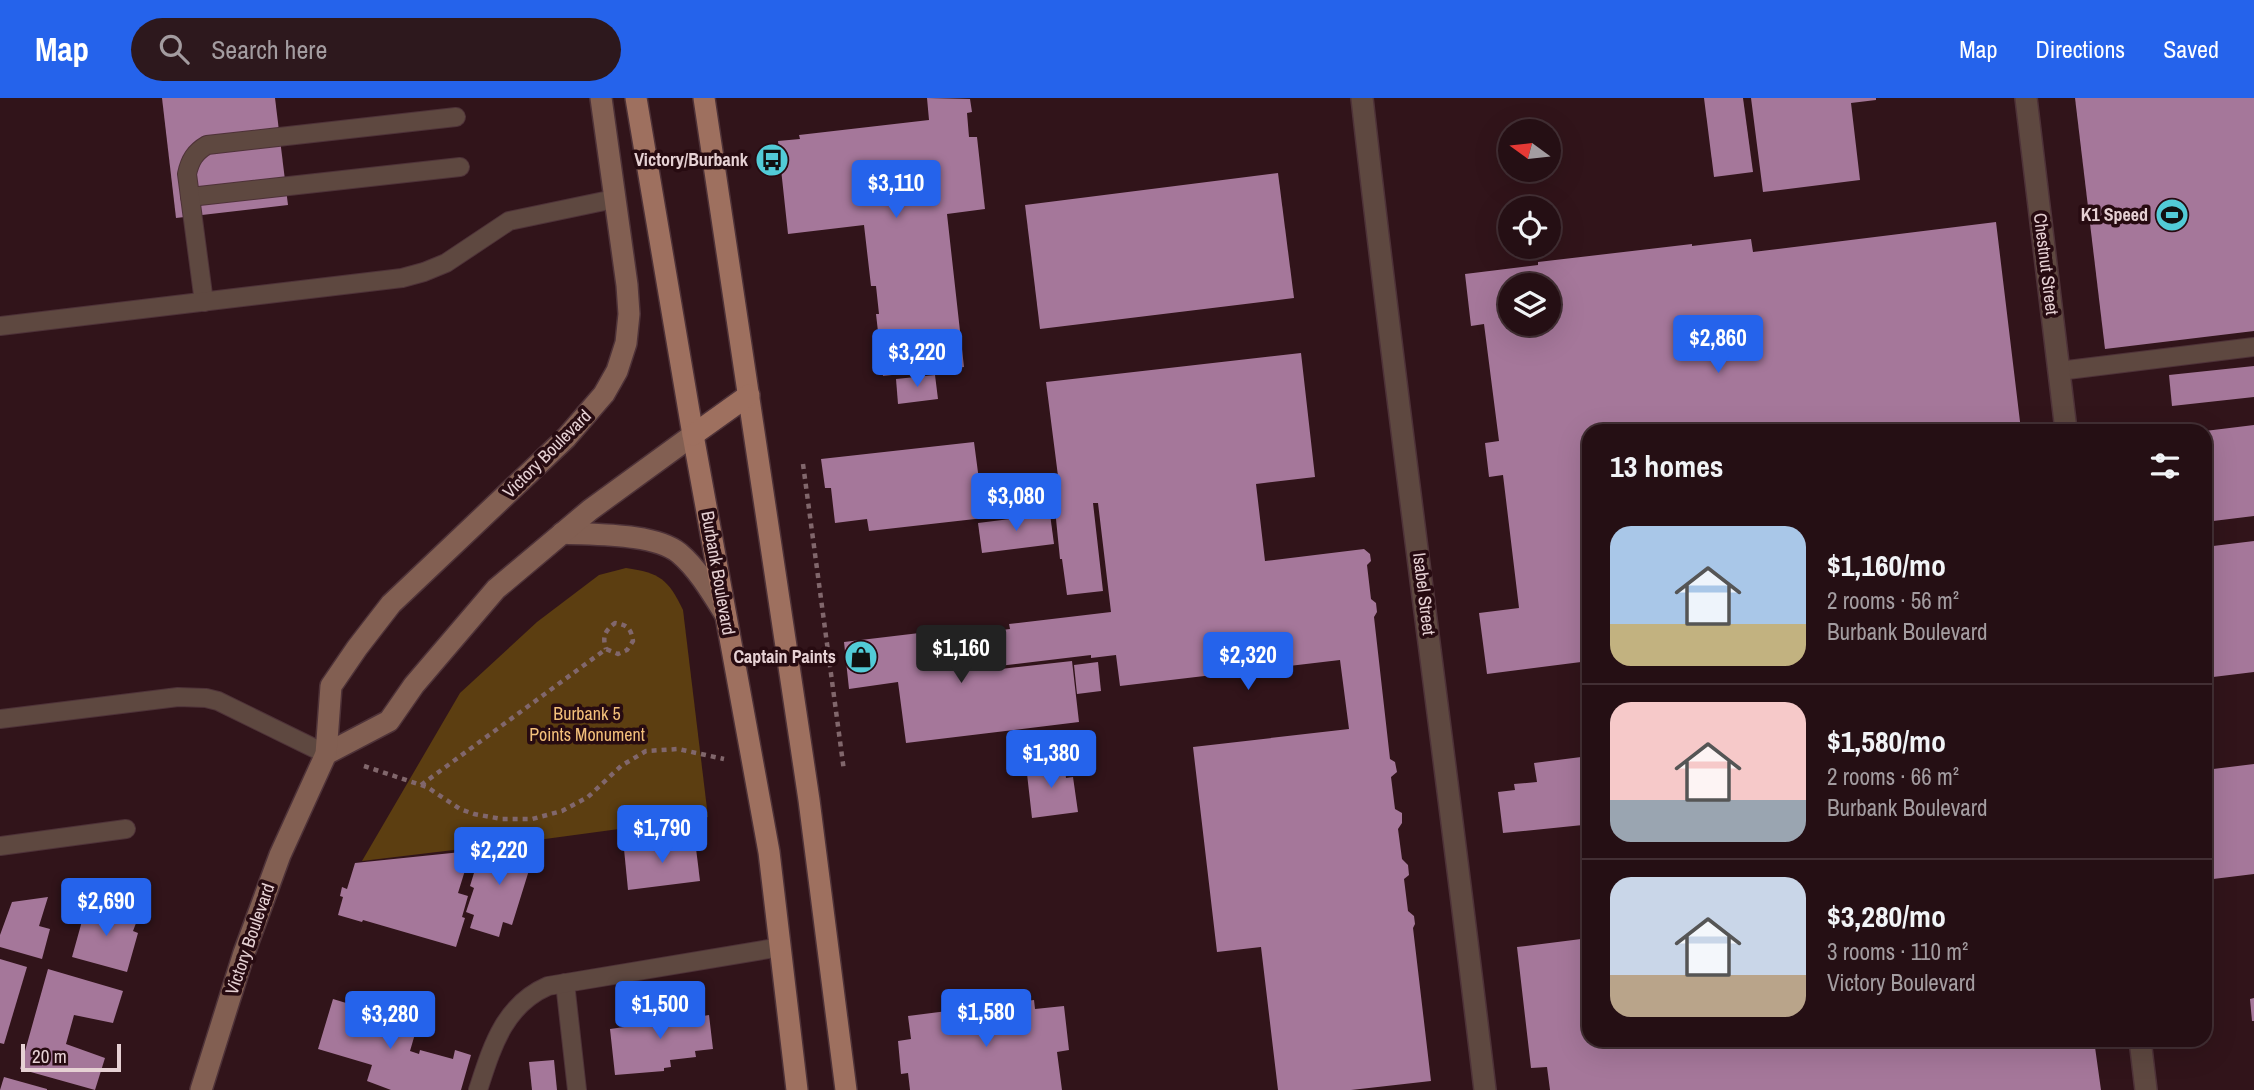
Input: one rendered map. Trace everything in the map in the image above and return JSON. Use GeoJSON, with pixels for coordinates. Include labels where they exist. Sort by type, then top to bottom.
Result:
{"type":"FeatureCollection","features":[{"type":"Feature","properties":{"kind":"main road","name":"Victory Boulevard"},"geometry":{"type":"LineString","coordinates":[[201,1090],[244,953],[275,868],[326,754],[331,686],[391,604],[585,419],[617,371],[626,343],[629,314],[601,98]]}},
{"type":"Feature","properties":{"kind":"main road","name":"Burbank Boulevard"},"geometry":{"type":"LineString","coordinates":[[636,98],[693,435],[769,852],[797,1090]]}},
{"type":"Feature","properties":{"kind":"main road"},"geometry":{"type":"LineString","coordinates":[[705,98],[809,800],[846,1090]]}},
{"type":"Feature","properties":{"kind":"main road"},"geometry":{"type":"LineString","coordinates":[[326,754],[389,720],[414,685],[496,589],[562,533],[749,395]]}},
{"type":"Feature","properties":{"kind":"main road"},"geometry":{"type":"LineString","coordinates":[[562,533],[642,538],[661,543],[679,553],[708,585],[727,617]]}},
{"type":"Feature","properties":{"kind":"street","name":"Isabel Street"},"geometry":{"type":"LineString","coordinates":[[1362,98],[1485,1090]]}},
{"type":"Feature","properties":{"kind":"street","name":"Chestnut Street"},"geometry":{"type":"LineString","coordinates":[[2026,98],[2065,424]]}},
{"type":"Feature","properties":{"kind":"street"},"geometry":{"type":"LineString","coordinates":[[2141,1047],[2146,1090]]}},
{"type":"Feature","properties":{"kind":"lane"},"geometry":{"type":"LineString","coordinates":[[204,302],[187,174],[194,155],[207,145],[456,117]]}},
{"type":"Feature","properties":{"kind":"lane"},"geometry":{"type":"LineString","coordinates":[[191,197],[460,167]]}},
{"type":"Feature","properties":{"kind":"lane"},"geometry":{"type":"LineString","coordinates":[[0,326],[402,278],[446,263],[509,221],[614,199]]}},
{"type":"Feature","properties":{"kind":"lane"},"geometry":{"type":"LineString","coordinates":[[2059,371],[2254,347]]}},
{"type":"Feature","properties":{"kind":"lane"},"geometry":{"type":"LineString","coordinates":[[0,719],[178,697],[206,698],[231,706],[326,754]]}},
{"type":"Feature","properties":{"kind":"lane"},"geometry":{"type":"LineString","coordinates":[[0,846],[126,830]]}},
{"type":"Feature","properties":{"kind":"lane"},"geometry":{"type":"LineString","coordinates":[[478,1090],[491,1051],[514,1009],[530,993],[548,986],[781,947]]}},
{"type":"Feature","properties":{"kind":"lane"},"geometry":{"type":"LineString","coordinates":[[565,983],[577,1090]]}},
{"type":"Feature","properties":{"kind":"path"},"geometry":{"type":"LineString","coordinates":[[803,464],[844,771]]}},
{"type":"Feature","properties":{"kind":"path"},"geometry":{"type":"LineString","coordinates":[[615,623],[625,625],[631,631],[633,641],[627,650],[618,654],[606,649],[603,639],[606,630],[615,623]]}},
{"type":"Feature","properties":{"kind":"path"},"geometry":{"type":"LineString","coordinates":[[421,785],[606,649]]}},
{"type":"Feature","properties":{"kind":"path"},"geometry":{"type":"LineString","coordinates":[[326,754],[421,785],[460,809],[502,819],[532,819],[562,811],[588,797],[621,766],[646,751],[678,749],[753,766]]}},
{"type":"Feature","properties":{"kind":"green space","name":"Burbank 5 Points Monument"},"geometry":{"type":"Polygon","coordinates":[[[626,568],[647,572],[662,579],[673,591],[683,610],[708,817],[362,861],[460,693],[537,622],[599,575],[626,568]]]}},
{"type":"Feature","properties":{"kind":"building"},"geometry":{"type":"Polygon","coordinates":[[[162,98],[275,98],[288,205],[176,218],[162,98]]]}},
{"type":"Feature","properties":{"kind":"building"},"geometry":{"type":"Polygon","coordinates":[[[927,98],[970,99],[972,112],[967,113],[969,137],[977,137],[985,209],[947,214],[964,367],[883,376],[876,314],[879,314],[876,286],[871,286],[864,225],[788,234],[778,141],[800,139],[799,135],[929,120],[927,98]]]}},
{"type":"Feature","properties":{"kind":"building"},"geometry":{"type":"Polygon","coordinates":[[[1704,98],[1743,98],[1753,172],[1714,177],[1704,98]]]}},
{"type":"Feature","properties":{"kind":"building"},"geometry":{"type":"Polygon","coordinates":[[[1751,98],[1876,98],[1851,103],[1860,180],[1763,192],[1751,98]]]}},
{"type":"Feature","properties":{"kind":"building","name":"K1 Speed"},"geometry":{"type":"Polygon","coordinates":[[[2075,98],[2254,98],[2254,331],[2105,349],[2075,98]]]}},
{"type":"Feature","properties":{"kind":"building"},"geometry":{"type":"Polygon","coordinates":[[[1278,173],[1294,298],[1040,329],[1025,205],[1278,173]]]}},
{"type":"Feature","properties":{"kind":"building"},"geometry":{"type":"Polygon","coordinates":[[[1996,222],[2020,424],[1582,424],[1582,662],[1487,674],[1479,613],[1519,608],[1503,475],[1489,477],[1485,443],[1499,441],[1484,324],[1471,326],[1465,274],[1538,265],[1538,262],[1751,239],[1753,252],[1996,222]]]}},
{"type":"Feature","properties":{"kind":"building"},"geometry":{"type":"Polygon","coordinates":[[[1301,353],[1315,477],[1256,484],[1265,561],[1364,549],[1370,554],[1371,561],[1367,565],[1371,599],[1376,603],[1377,612],[1374,617],[1390,759],[1395,762],[1397,772],[1391,777],[1395,809],[1402,813],[1402,823],[1398,829],[1402,859],[1408,865],[1409,875],[1404,879],[1408,911],[1414,916],[1413,928],[1431,1081],[1351,1090],[1278,1090],[1261,947],[1217,952],[1193,747],[1349,729],[1340,660],[1120,686],[1116,655],[1091,658],[1091,655],[990,667],[986,632],[1010,629],[1009,624],[1111,612],[1098,503],[1093,503],[1103,591],[1067,595],[1055,509],[1014,513],[1012,500],[1052,496],[1049,477],[1058,476],[1046,382],[1301,353]]]}},
{"type":"Feature","properties":{"kind":"building"},"geometry":{"type":"Polygon","coordinates":[[[2254,366],[2254,397],[2172,406],[2169,375],[2254,366]]]}},
{"type":"Feature","properties":{"kind":"building"},"geometry":{"type":"Polygon","coordinates":[[[935,375],[938,399],[898,404],[896,379],[935,375]]]}},
{"type":"Feature","properties":{"kind":"building"},"geometry":{"type":"Polygon","coordinates":[[[2254,425],[2254,516],[2212,521],[2212,430],[2254,425]]]}},
{"type":"Feature","properties":{"kind":"building"},"geometry":{"type":"Polygon","coordinates":[[[974,442],[984,518],[869,531],[867,519],[835,523],[831,488],[825,488],[821,459],[974,442]]]}},
{"type":"Feature","properties":{"kind":"building"},"geometry":{"type":"Polygon","coordinates":[[[1050,514],[1054,544],[982,553],[978,523],[1050,514]]]}},
{"type":"Feature","properties":{"kind":"building"},"geometry":{"type":"Polygon","coordinates":[[[2254,541],[2254,672],[2212,677],[2212,546],[2254,541]]]}},
{"type":"Feature","properties":{"kind":"building"},"geometry":{"type":"Polygon","coordinates":[[[978,626],[983,671],[1072,661],[1079,722],[906,743],[898,682],[849,689],[844,642],[978,626]]]}},
{"type":"Feature","properties":{"kind":"building"},"geometry":{"type":"Polygon","coordinates":[[[1098,662],[1101,691],[1077,694],[1074,665],[1098,662]]]}},
{"type":"Feature","properties":{"kind":"building"},"geometry":{"type":"Polygon","coordinates":[[[1582,757],[1582,825],[1503,833],[1498,792],[1515,790],[1514,784],[1537,782],[1534,763],[1582,757]]]}},
{"type":"Feature","properties":{"kind":"building"},"geometry":{"type":"Polygon","coordinates":[[[1064,760],[1066,778],[1073,777],[1078,812],[1032,818],[1026,765],[1064,760]]]}},
{"type":"Feature","properties":{"kind":"building"},"geometry":{"type":"Polygon","coordinates":[[[2254,764],[2254,874],[2212,879],[2212,769],[2254,764]]]}},
{"type":"Feature","properties":{"kind":"building"},"geometry":{"type":"Polygon","coordinates":[[[695,840],[700,881],[628,890],[624,849],[695,840]]]}},
{"type":"Feature","properties":{"kind":"building"},"geometry":{"type":"Polygon","coordinates":[[[535,842],[512,925],[503,922],[499,937],[470,928],[474,915],[466,912],[474,888],[470,886],[481,850],[535,842]]]}},
{"type":"Feature","properties":{"kind":"building"},"geometry":{"type":"Polygon","coordinates":[[[471,851],[458,893],[468,896],[462,917],[465,918],[456,947],[338,915],[343,897],[340,896],[342,887],[347,889],[355,863],[471,851]]]}},
{"type":"Feature","properties":{"kind":"building"},"geometry":{"type":"Polygon","coordinates":[[[48,897],[39,926],[50,929],[42,959],[0,947],[0,935],[12,902],[48,897]]]}},
{"type":"Feature","properties":{"kind":"building"},"geometry":{"type":"Polygon","coordinates":[[[87,903],[138,918],[133,931],[138,933],[127,972],[72,957],[87,903]]]}},
{"type":"Feature","properties":{"kind":"building"},"geometry":{"type":"Polygon","coordinates":[[[1582,939],[1582,1047],[2095,1047],[2101,1090],[1550,1090],[1547,1067],[1531,1068],[1517,947],[1582,939]]]}},
{"type":"Feature","properties":{"kind":"building"},"geometry":{"type":"Polygon","coordinates":[[[0,959],[27,967],[4,1044],[0,1043],[0,959]]]}},
{"type":"Feature","properties":{"kind":"building"},"geometry":{"type":"Polygon","coordinates":[[[48,969],[123,991],[113,1023],[74,1015],[66,1044],[105,1058],[95,1090],[20,1069],[48,969]]]}},
{"type":"Feature","properties":{"kind":"building"},"geometry":{"type":"Polygon","coordinates":[[[2254,998],[2254,1021],[2252,1021],[2250,999],[2254,998]]]}},
{"type":"Feature","properties":{"kind":"building"},"geometry":{"type":"Polygon","coordinates":[[[333,999],[366,1009],[366,1013],[379,1017],[380,1013],[417,1027],[410,1051],[419,1054],[420,1050],[453,1059],[455,1050],[471,1055],[461,1090],[391,1090],[367,1081],[372,1065],[318,1049],[333,999]]]}},
{"type":"Feature","properties":{"kind":"building"},"geometry":{"type":"Polygon","coordinates":[[[1034,1000],[1035,1009],[1064,1006],[1069,1050],[1057,1052],[1062,1090],[910,1090],[908,1073],[901,1074],[898,1041],[911,1039],[908,1016],[1034,1000]]]}},
{"type":"Feature","properties":{"kind":"building"},"geometry":{"type":"Polygon","coordinates":[[[693,1007],[694,1018],[702,1013],[703,1016],[709,1015],[713,1049],[695,1051],[696,1057],[670,1060],[671,1067],[664,1068],[664,1071],[615,1075],[610,1029],[653,1023],[651,1012],[693,1007]]]}},
{"type":"Feature","properties":{"kind":"building"},"geometry":{"type":"Polygon","coordinates":[[[554,1060],[557,1090],[532,1090],[529,1062],[554,1060]]]}},
{"type":"Feature","properties":{"kind":"building"},"geometry":{"type":"Polygon","coordinates":[[[4,1077],[47,1089],[47,1090],[0,1090],[4,1077]]]}},
{"type":"Feature","properties":{"kind":"place","name":"Victory/Burbank"},"geometry":{"type":"Point","coordinates":[772,160]}},
{"type":"Feature","properties":{"kind":"place","name":"K1 Speed"},"geometry":{"type":"Point","coordinates":[2172,215]}},
{"type":"Feature","properties":{"kind":"place","name":"Captain Paints"},"geometry":{"type":"Point","coordinates":[861,657]}}]}
